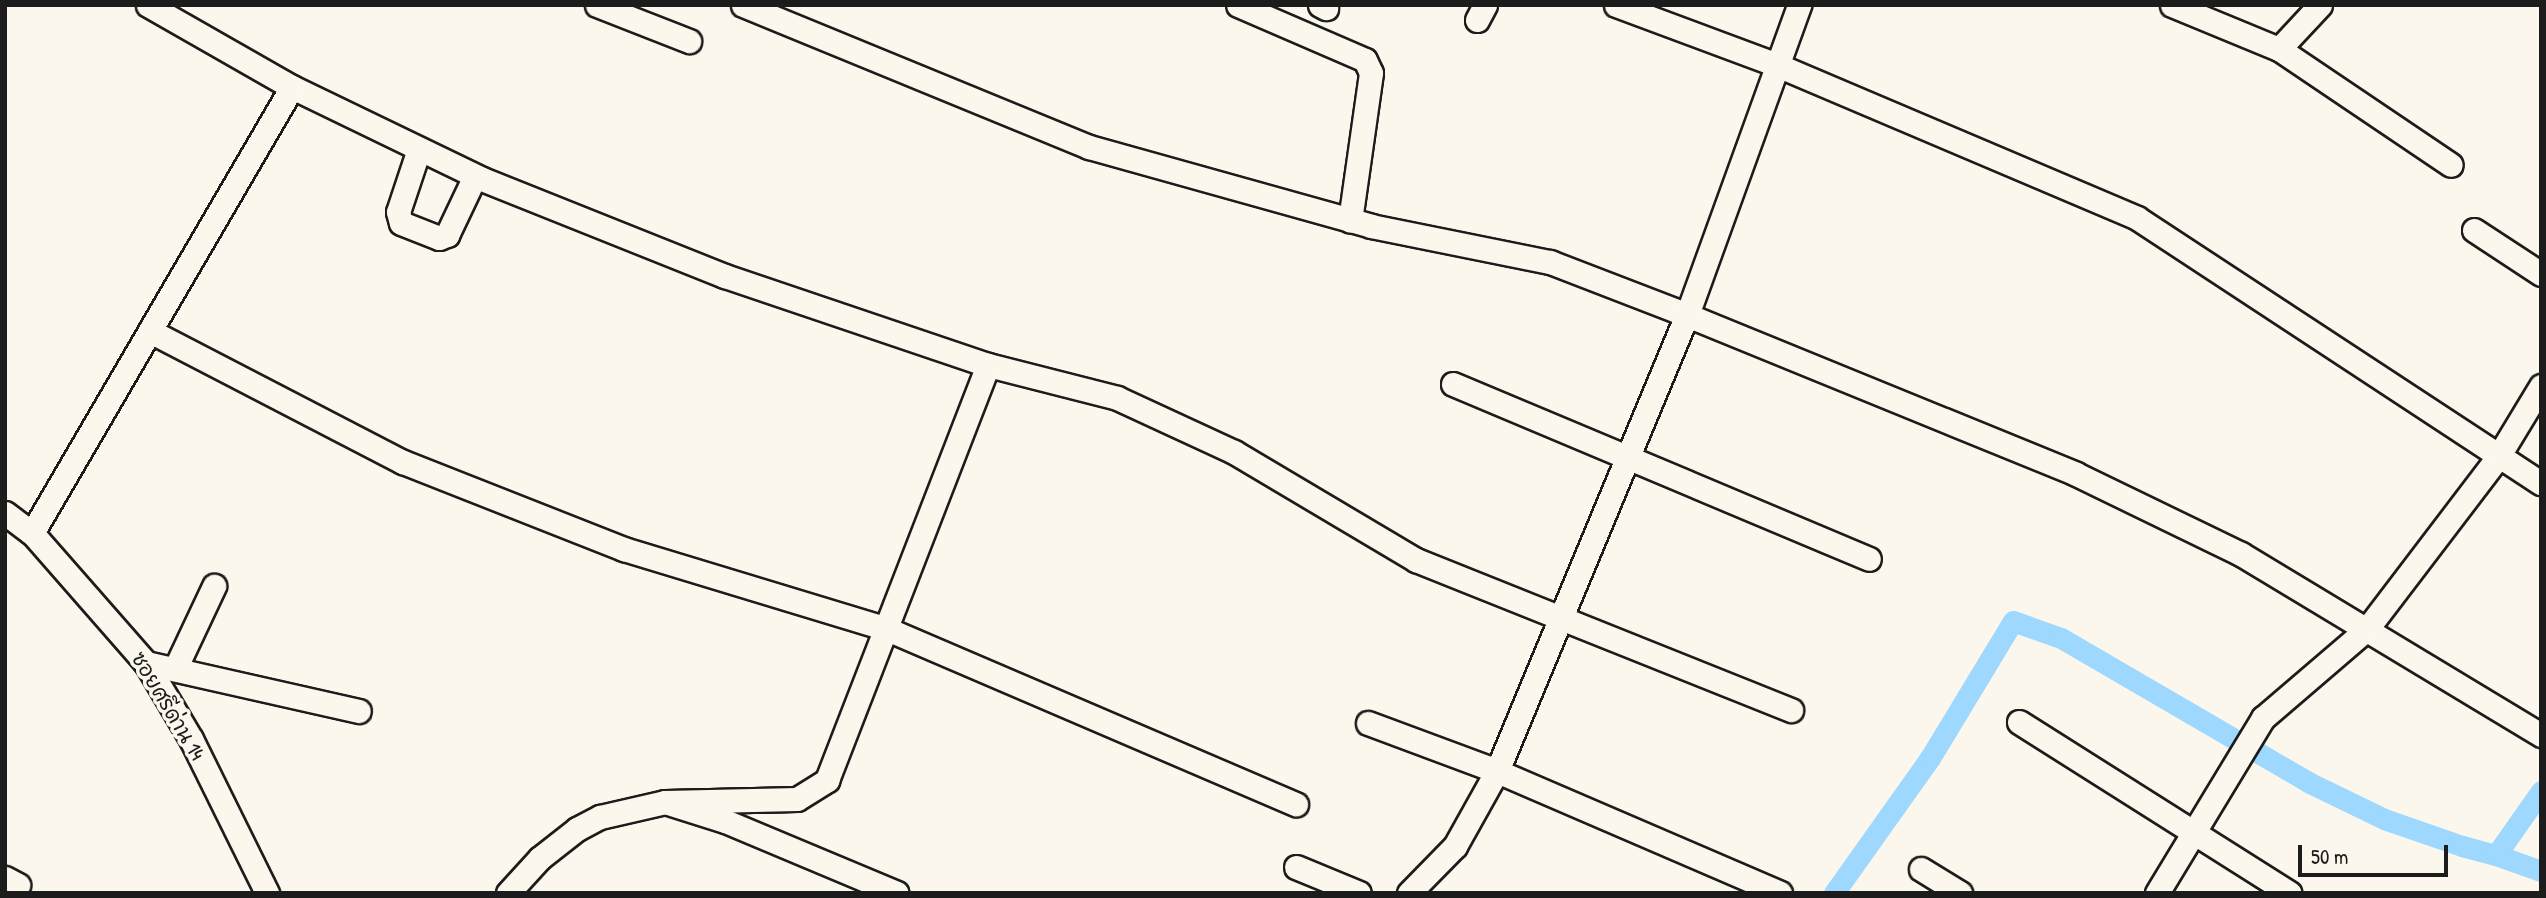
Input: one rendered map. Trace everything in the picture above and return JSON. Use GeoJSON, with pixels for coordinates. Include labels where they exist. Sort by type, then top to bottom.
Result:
{"type":"FeatureCollection","features":[{"type":"Feature","properties":{"kind":"street"},"geometry":{"type":"LineString","coordinates":[[148,5],[292,87],[475,176],[725,276],[988,365],[1117,398],[1234,452],[1416,560],[1791,710]]}},
{"type":"Feature","properties":{"kind":"street"},"geometry":{"type":"LineString","coordinates":[[597,5],[629,12],[689,41]]}},
{"type":"Feature","properties":{"kind":"street"},"geometry":{"type":"LineString","coordinates":[[743,5],[1089,147],[1350,221],[1549,262],[1687,315],[2076,474],[2241,554],[2541,735]]}},
{"type":"Feature","properties":{"kind":"street"},"geometry":{"type":"LineString","coordinates":[[1238,5],[1365,60],[1371,73],[1350,221]]}},
{"type":"Feature","properties":{"kind":"street"},"geometry":{"type":"LineString","coordinates":[[1616,5],[1777,65],[2137,218],[2541,483]]}},
{"type":"Feature","properties":{"kind":"street"},"geometry":{"type":"LineString","coordinates":[[1409,893],[1455,846],[1497,771],[1626,454],[1687,315],[1799,5]]}},
{"type":"Feature","properties":{"kind":"street"},"geometry":{"type":"LineString","coordinates":[[2172,5],[2279,49],[2451,165]]}},
{"type":"Feature","properties":{"kind":"street"},"geometry":{"type":"LineString","coordinates":[[2279,49],[2320,5]]}},
{"type":"Feature","properties":{"kind":"street"},"geometry":{"type":"LineString","coordinates":[[32,533],[292,87]]}},
{"type":"Feature","properties":{"kind":"street"},"geometry":{"type":"LineString","coordinates":[[419,149],[398,212],[401,223],[439,237],[447,234],[475,176]]}},
{"type":"Feature","properties":{"kind":"street"},"geometry":{"type":"LineString","coordinates":[[2474,229],[2541,274]]}},
{"type":"Feature","properties":{"kind":"street"},"geometry":{"type":"LineString","coordinates":[[150,331],[404,462],[624,549],[887,629],[1296,804]]}},
{"type":"Feature","properties":{"kind":"street"},"geometry":{"type":"LineString","coordinates":[[508,893],[577,829],[600,817],[665,802],[797,799],[827,780],[988,365]]}},
{"type":"Feature","properties":{"kind":"street"},"geometry":{"type":"LineString","coordinates":[[1453,384],[1626,454],[1868,559]]}},
{"type":"Feature","properties":{"kind":"street"},"geometry":{"type":"LineString","coordinates":[[2157,893],[2263,718],[2367,629],[2498,457],[2541,386]]}},
{"type":"Feature","properties":{"kind":"street","name":"ซอยศรีด่าน 14"},"geometry":{"type":"LineString","coordinates":[[5,513],[32,533],[146,663],[191,739],[267,893]]}},
{"type":"Feature","properties":{"kind":"street"},"geometry":{"type":"LineString","coordinates":[[175,669],[215,586]]}},
{"type":"Feature","properties":{"kind":"street"},"geometry":{"type":"LineString","coordinates":[[146,663],[359,711]]}},
{"type":"Feature","properties":{"kind":"street"},"geometry":{"type":"LineString","coordinates":[[2019,722],[2290,893]]}},
{"type":"Feature","properties":{"kind":"street"},"geometry":{"type":"LineString","coordinates":[[1368,723],[1497,771],[1780,893]]}},
{"type":"Feature","properties":{"kind":"street"},"geometry":{"type":"LineString","coordinates":[[665,802],[725,821],[897,893]]}},
{"type":"Feature","properties":{"kind":"street"},"geometry":{"type":"LineString","coordinates":[[1296,867],[1359,893]]}},
{"type":"Feature","properties":{"kind":"street"},"geometry":{"type":"LineString","coordinates":[[1921,869],[1961,893]]}},
{"type":"Feature","properties":{"kind":"waterway"},"geometry":{"type":"LineString","coordinates":[[1834,893],[1930,758],[2013,621],[2061,638],[2310,783],[2384,819],[2462,846],[2496,855],[2541,791]]}},
{"type":"Feature","properties":{"kind":"waterway"},"geometry":{"type":"LineString","coordinates":[[2496,855],[2541,871]]}}]}
